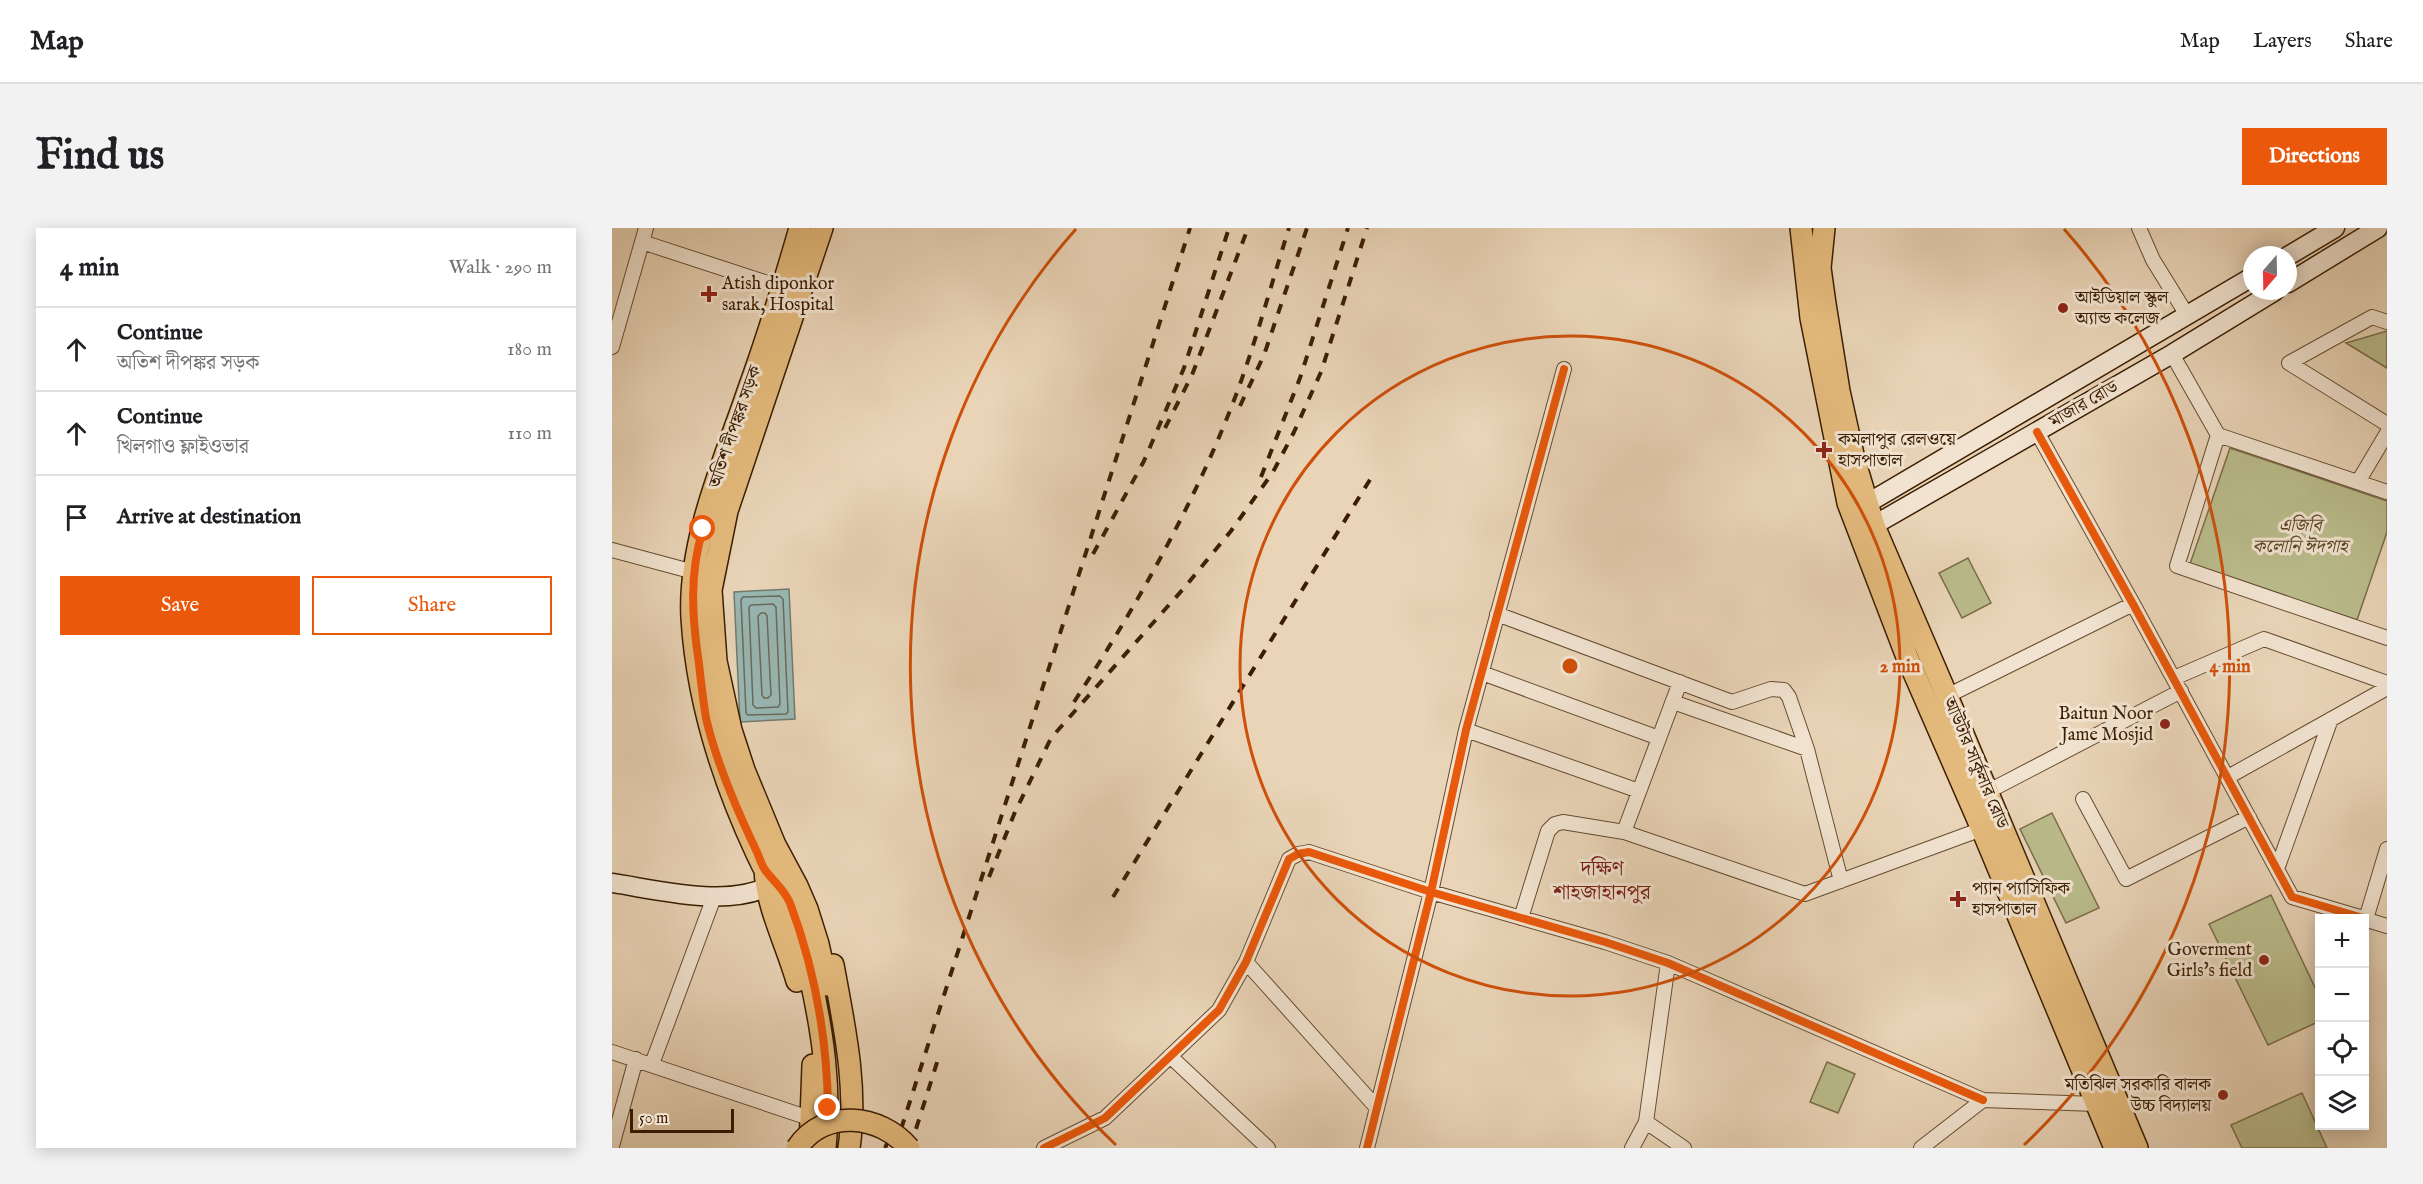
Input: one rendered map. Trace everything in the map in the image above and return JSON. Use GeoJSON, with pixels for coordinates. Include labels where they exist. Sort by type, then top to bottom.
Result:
{"type":"FeatureCollection","features":[{"type":"Feature","properties":{"kind":"main road","name":"অতিশ দীপঙ্কর সড়ক"},"geometry":{"type":"LineString","coordinates":[[800,228],[783,288],[699,542],[704,573],[711,590],[716,661],[725,710],[744,770],[775,844],[775,879],[810,1041],[814,1083],[810,1148]]}},
{"type":"Feature","properties":{"kind":"main road","name":"অতিশ দীপঙ্কর সড়ক"},"geometry":{"type":"LineString","coordinates":[[775,879],[721,765],[706,716],[693,622],[704,573],[822,228]]}},
{"type":"Feature","properties":{"kind":"main road","name":"আউটার সার্কুলার রোড"},"geometry":{"type":"LineString","coordinates":[[1801,228],[1813,328],[1839,464],[1867,529],[1907,657],[2105,1100],[2137,1148]]}},
{"type":"Feature","properties":{"kind":"main road","name":"আউটার সার্কুলার রোড"},"geometry":{"type":"LineString","coordinates":[[1824,228],[1820,268],[1859,508]]}},
{"type":"Feature","properties":{"kind":"main road"},"geometry":{"type":"LineString","coordinates":[[2297,251],[2335,228]]}},
{"type":"Feature","properties":{"kind":"main road"},"geometry":{"type":"LineString","coordinates":[[2297,278],[2378,228]]}},
{"type":"Feature","properties":{"kind":"main road","name":"মাজার রোড"},"geometry":{"type":"LineString","coordinates":[[1859,508],[2243,282]]}},
{"type":"Feature","properties":{"kind":"main road","name":"মাজার রোড"},"geometry":{"type":"LineString","coordinates":[[1867,529],[2172,354],[2260,300]]}},
{"type":"Feature","properties":{"kind":"main road","name":"আউটার সার্কুলার রোড"},"geometry":{"type":"LineString","coordinates":[[1867,529],[1947,696],[1987,792],[2105,1100],[2115,1148]]}},
{"type":"Feature","properties":{"kind":"main road"},"geometry":{"type":"LineString","coordinates":[[775,844],[792,855],[801,865],[814,892],[831,953],[847,1041],[851,1083],[849,1148]]}},
{"type":"Feature","properties":{"kind":"main road"},"geometry":{"type":"LineString","coordinates":[[612,883],[714,897],[775,879]]}},
{"type":"Feature","properties":{"kind":"main road"},"geometry":{"type":"LineString","coordinates":[[775,879],[789,902],[801,939],[821,1025],[828,1087],[825,1148]]}},
{"type":"Feature","properties":{"kind":"main road"},"geometry":{"type":"LineString","coordinates":[[775,879],[807,909],[818,944],[840,1060],[843,1092],[839,1148]]}},
{"type":"Feature","properties":{"kind":"main road"},"geometry":{"type":"LineString","coordinates":[[797,1148],[818,1128],[831,1122],[847,1120],[876,1124],[894,1133],[909,1148]]}},
{"type":"Feature","properties":{"kind":"street"},"geometry":{"type":"LineString","coordinates":[[612,347],[617,309],[646,228]]}},
{"type":"Feature","properties":{"kind":"street"},"geometry":{"type":"LineString","coordinates":[[2139,228],[2153,260],[2187,315]]}},
{"type":"Feature","properties":{"kind":"street"},"geometry":{"type":"LineString","coordinates":[[642,242],[783,288]]}},
{"type":"Feature","properties":{"kind":"street"},"geometry":{"type":"LineString","coordinates":[[2387,322],[2372,317],[2289,363],[2387,424]]}},
{"type":"Feature","properties":{"kind":"street"},"geometry":{"type":"LineString","coordinates":[[2172,354],[2218,435],[2387,492]]}},
{"type":"Feature","properties":{"kind":"street"},"geometry":{"type":"LineString","coordinates":[[1367,1148],[1431,892],[1466,730],[1564,369]]}},
{"type":"Feature","properties":{"kind":"street"},"geometry":{"type":"LineString","coordinates":[[2037,432],[2133,603],[2292,897],[2348,914]]}},
{"type":"Feature","properties":{"kind":"street"},"geometry":{"type":"LineString","coordinates":[[2358,482],[2387,433]]}},
{"type":"Feature","properties":{"kind":"street"},"geometry":{"type":"LineString","coordinates":[[2218,435],[2177,566],[2387,638]]}},
{"type":"Feature","properties":{"kind":"street"},"geometry":{"type":"LineString","coordinates":[[612,550],[704,573]]}},
{"type":"Feature","properties":{"kind":"street"},"geometry":{"type":"LineString","coordinates":[[1947,696],[2133,603]]}},
{"type":"Feature","properties":{"kind":"street"},"geometry":{"type":"LineString","coordinates":[[1497,614],[1732,702],[1771,689],[1784,690],[1789,697],[1808,749],[1840,881]]}},
{"type":"Feature","properties":{"kind":"street"},"geometry":{"type":"LineString","coordinates":[[2174,678],[2264,639],[2387,683]]}},
{"type":"Feature","properties":{"kind":"street"},"geometry":{"type":"LineString","coordinates":[[1482,673],[1659,738]]}},
{"type":"Feature","properties":{"kind":"street"},"geometry":{"type":"LineString","coordinates":[[1624,832],[1680,682]]}},
{"type":"Feature","properties":{"kind":"street"},"geometry":{"type":"LineString","coordinates":[[2228,777],[2387,688]]}},
{"type":"Feature","properties":{"kind":"street"},"geometry":{"type":"LineString","coordinates":[[1987,792],[2181,691]]}},
{"type":"Feature","properties":{"kind":"street"},"geometry":{"type":"LineString","coordinates":[[1673,702],[1808,749]]}},
{"type":"Feature","properties":{"kind":"street"},"geometry":{"type":"LineString","coordinates":[[2277,869],[2331,719]]}},
{"type":"Feature","properties":{"kind":"street"},"geometry":{"type":"LineString","coordinates":[[1466,730],[1639,791]]}},
{"type":"Feature","properties":{"kind":"street"},"geometry":{"type":"LineString","coordinates":[[2083,799],[2126,879],[2249,817]]}},
{"type":"Feature","properties":{"kind":"street"},"geometry":{"type":"LineString","coordinates":[[1521,918],[1548,831],[1555,824],[1563,822],[1624,832],[1792,892],[1804,894],[1983,829]]}},
{"type":"Feature","properties":{"kind":"street"},"geometry":{"type":"LineString","coordinates":[[2366,914],[2387,849]]}},
{"type":"Feature","properties":{"kind":"street"},"geometry":{"type":"LineString","coordinates":[[1044,1148],[1105,1118],[1219,1010],[1246,962],[1289,859],[1309,852],[1431,892],[1605,942],[1668,963],[1983,1100],[2105,1100]]}},
{"type":"Feature","properties":{"kind":"street"},"geometry":{"type":"LineString","coordinates":[[652,1064],[714,897]]}},
{"type":"Feature","properties":{"kind":"street"},"geometry":{"type":"LineString","coordinates":[[2369,921],[2387,926]]}},
{"type":"Feature","properties":{"kind":"street"},"geometry":{"type":"LineString","coordinates":[[1246,962],[1377,1108]]}},
{"type":"Feature","properties":{"kind":"street"},"geometry":{"type":"LineString","coordinates":[[1632,1148],[1646,1122],[1668,963]]}},
{"type":"Feature","properties":{"kind":"street"},"geometry":{"type":"LineString","coordinates":[[612,1052],[812,1119]]}},
{"type":"Feature","properties":{"kind":"street"},"geometry":{"type":"LineString","coordinates":[[1170,1056],[1268,1148]]}},
{"type":"Feature","properties":{"kind":"street"},"geometry":{"type":"LineString","coordinates":[[612,1146],[636,1059]]}},
{"type":"Feature","properties":{"kind":"street"},"geometry":{"type":"LineString","coordinates":[[1922,1148],[1983,1100]]}},
{"type":"Feature","properties":{"kind":"street"},"geometry":{"type":"LineString","coordinates":[[1646,1122],[1684,1148]]}},
{"type":"Feature","properties":{"kind":"green space"},"geometry":{"type":"Polygon","coordinates":[[[2387,331],[2387,368],[2346,343],[2387,331]]]}},
{"type":"Feature","properties":{"kind":"green space","name":"এজিবি কলোনি ঈদগাহ"},"geometry":{"type":"Polygon","coordinates":[[[2230,448],[2387,501],[2387,532],[2357,620],[2190,564],[2230,448]]]}},
{"type":"Feature","properties":{"kind":"green space"},"geometry":{"type":"Polygon","coordinates":[[[1968,558],[1991,603],[1962,618],[1939,573],[1968,558]]]}},
{"type":"Feature","properties":{"kind":"green space"},"geometry":{"type":"Polygon","coordinates":[[[2052,813],[2099,908],[2066,923],[2020,829],[2052,813]]]}},
{"type":"Feature","properties":{"kind":"green space","name":"Goverment Girls's field"},"geometry":{"type":"Polygon","coordinates":[[[2271,895],[2315,988],[2315,1023],[2268,1045],[2209,924],[2271,895]]]}},
{"type":"Feature","properties":{"kind":"green space"},"geometry":{"type":"Polygon","coordinates":[[[1827,1062],[1855,1074],[1838,1113],[1810,1102],[1827,1062]]]}},
{"type":"Feature","properties":{"kind":"green space"},"geometry":{"type":"Polygon","coordinates":[[[2302,1093],[2315,1122],[2315,1130],[2319,1130],[2327,1148],[2242,1148],[2231,1125],[2302,1093]]]}},
{"type":"Feature","properties":{"kind":"water"},"geometry":{"type":"Polygon","coordinates":[[[789,589],[795,719],[740,722],[734,592],[789,589]]]}},
{"type":"Feature","properties":{"kind":"railway"},"geometry":{"type":"LineString","coordinates":[[895,1148],[1190,228]]}},
{"type":"Feature","properties":{"kind":"railway"},"geometry":{"type":"LineString","coordinates":[[1093,554],[1144,461],[1184,368],[1229,228]]}},
{"type":"Feature","properties":{"kind":"railway"},"geometry":{"type":"LineString","coordinates":[[1165,428],[1192,375],[1248,228]]}},
{"type":"Feature","properties":{"kind":"railway"},"geometry":{"type":"LineString","coordinates":[[1074,702],[1117,634],[1157,564],[1211,455],[1244,371],[1289,228]]}},
{"type":"Feature","properties":{"kind":"railway"},"geometry":{"type":"LineString","coordinates":[[1240,406],[1264,355],[1307,228]]}},
{"type":"Feature","properties":{"kind":"railway"},"geometry":{"type":"LineString","coordinates":[[1261,477],[1300,378],[1348,228]]}},
{"type":"Feature","properties":{"kind":"railway"},"geometry":{"type":"LineString","coordinates":[[989,877],[1015,812],[1051,738],[1184,588],[1231,531],[1273,472],[1321,372],[1367,228]]}},
{"type":"Feature","properties":{"kind":"railway"},"geometry":{"type":"LineString","coordinates":[[1113,897],[1371,478]]}},
{"type":"Feature","properties":{"kind":"railway"},"geometry":{"type":"LineString","coordinates":[[910,1148],[940,1053]]}},
{"type":"Feature","properties":{"kind":"railway"},"geometry":{"type":"LineString","coordinates":[[885,1148],[895,1126]]}},
{"type":"Feature","properties":{"kind":"cycle path"},"geometry":{"type":"LineString","coordinates":[[1367,1148],[1431,892],[1466,730],[1564,369]]}},
{"type":"Feature","properties":{"kind":"cycle path"},"geometry":{"type":"LineString","coordinates":[[2037,432],[2292,897],[2349,914]]}},
{"type":"Feature","properties":{"kind":"cycle path"},"geometry":{"type":"LineString","coordinates":[[1044,1148],[1105,1118],[1219,1010],[1246,962],[1289,859],[1309,852],[1431,892],[1605,942],[1668,963],[1983,1100]]}},
{"type":"Feature","properties":{"kind":"place","name":"Atish diponkor sarak, Hospital"},"geometry":{"type":"Point","coordinates":[709,294]}},
{"type":"Feature","properties":{"kind":"place","name":"আইডিয়াল স্কুল অ্যান্ড কলেজ"},"geometry":{"type":"Point","coordinates":[2063,308]}},
{"type":"Feature","properties":{"kind":"place","name":"কমলাপুর রেলওয়ে হাসপাতাল"},"geometry":{"type":"Point","coordinates":[1824,450]}},
{"type":"Feature","properties":{"kind":"place","name":"Baitun Noor Jame Mosjid"},"geometry":{"type":"Point","coordinates":[2165,724]}},
{"type":"Feature","properties":{"kind":"place","name":"প্যান প্যাসিফিক হাসপাতাল"},"geometry":{"type":"Point","coordinates":[1958,899]}},
{"type":"Feature","properties":{"kind":"place","name":"Goverment Girls's field"},"geometry":{"type":"Point","coordinates":[2264,960]}},
{"type":"Feature","properties":{"kind":"place","name":"মতিঝিল সরকারি বালক উচ্চ বিদ্যালয়"},"geometry":{"type":"Point","coordinates":[2223,1095]}},
{"type":"Feature","properties":{"kind":"district","name":"দক্ষিণ শাহজাহানপুর"},"geometry":{"type":"Point","coordinates":[1602,881]}},
{"type":"Feature","properties":{"kind":"route"},"geometry":{"type":"LineString","coordinates":[[703,529],[694,572],[692,616],[706,716],[713,745],[754,846],[765,870],[786,895],[795,918],[821,1025],[827,1066],[828,1108]]}}]}
